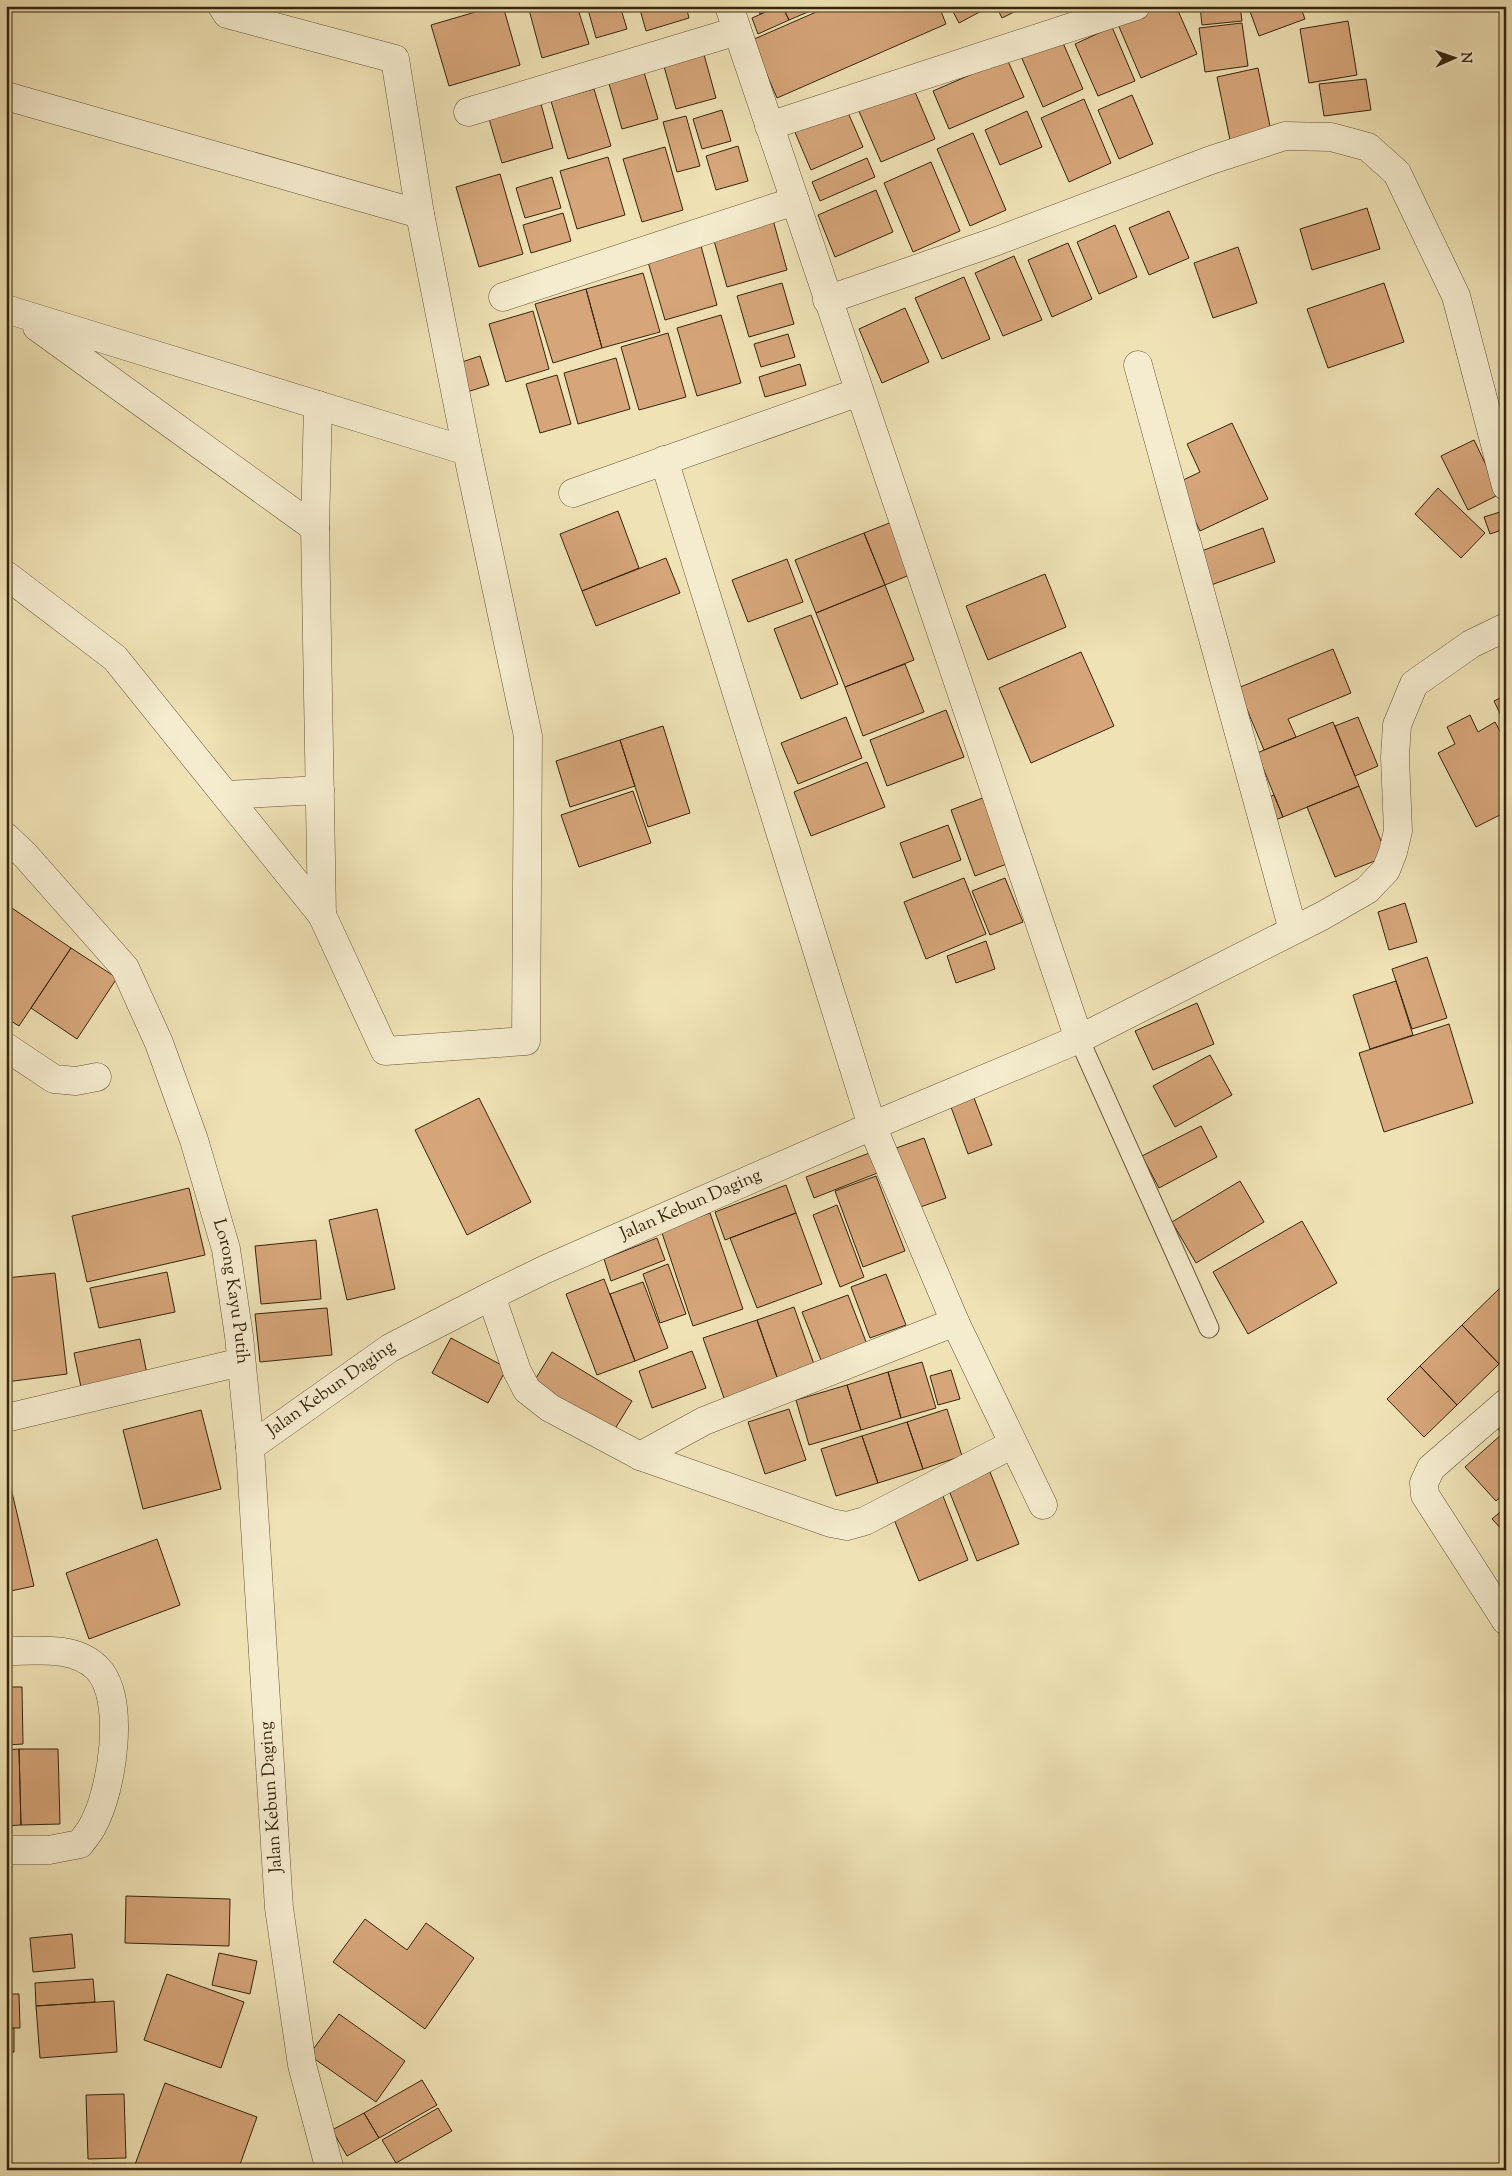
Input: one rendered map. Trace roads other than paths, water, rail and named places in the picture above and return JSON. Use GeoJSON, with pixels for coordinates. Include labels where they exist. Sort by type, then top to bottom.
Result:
{"type":"FeatureCollection","features":[{"type":"Feature","properties":{"kind":"street"},"geometry":{"type":"LineString","coordinates":[[6,575],[115,658],[322,915],[385,1052],[526,1040],[528,736],[467,451],[420,214],[395,60],[227,14],[222,6]]}},
{"type":"Feature","properties":{"kind":"street"},"geometry":{"type":"LineString","coordinates":[[769,126],[1136,6]]}},
{"type":"Feature","properties":{"kind":"street"},"geometry":{"type":"LineString","coordinates":[[468,112],[733,18],[1079,1039]]}},
{"type":"Feature","properties":{"kind":"street"},"geometry":{"type":"LineString","coordinates":[[6,96],[420,214]]}},
{"type":"Feature","properties":{"kind":"street"},"geometry":{"type":"LineString","coordinates":[[827,300],[997,241],[1211,160],[1285,136],[1331,137],[1368,147],[1397,173],[1456,296],[1506,486]]}},
{"type":"Feature","properties":{"kind":"street"},"geometry":{"type":"LineString","coordinates":[[503,296],[795,202]]}},
{"type":"Feature","properties":{"kind":"street"},"geometry":{"type":"LineString","coordinates":[[12,311],[467,451]]}},
{"type":"Feature","properties":{"kind":"street"},"geometry":{"type":"LineString","coordinates":[[12,311],[315,528]]}},
{"type":"Feature","properties":{"kind":"street"},"geometry":{"type":"LineString","coordinates":[[1138,365],[1293,930]]}},
{"type":"Feature","properties":{"kind":"street"},"geometry":{"type":"LineString","coordinates":[[573,493],[859,392]]}},
{"type":"Feature","properties":{"kind":"street"},"geometry":{"type":"LineString","coordinates":[[318,405],[315,528],[322,915]]}},
{"type":"Feature","properties":{"kind":"street"},"geometry":{"type":"LineString","coordinates":[[664,460],[872,1126],[955,1322],[1043,1505]]}},
{"type":"Feature","properties":{"kind":"street","name":"Jalan Kebun Daging"},"geometry":{"type":"LineString","coordinates":[[330,2170],[302,2065],[279,1908],[250,1447],[390,1348],[491,1296],[546,1269],[872,1126],[1079,1039],[1293,930],[1367,890],[1386,870],[1394,852],[1398,831],[1395,757],[1397,725],[1414,684],[1471,644],[1506,626]]}},
{"type":"Feature","properties":{"kind":"street"},"geometry":{"type":"LineString","coordinates":[[226,795],[320,790]]}},
{"type":"Feature","properties":{"kind":"street","name":"Lorong Kayu Putih"},"geometry":{"type":"LineString","coordinates":[[6,837],[25,854],[125,968],[159,1043],[194,1140],[226,1249],[250,1447]]}},
{"type":"Feature","properties":{"kind":"street"},"geometry":{"type":"LineString","coordinates":[[6,1046],[54,1079],[76,1081],[97,1077]]}},
{"type":"Feature","properties":{"kind":"street"},"geometry":{"type":"LineString","coordinates":[[491,1296],[517,1371],[527,1390],[550,1408],[640,1456],[831,1523],[847,1526],[865,1521],[1013,1444]]}},
{"type":"Feature","properties":{"kind":"street"},"geometry":{"type":"LineString","coordinates":[[640,1456],[704,1422],[955,1322]]}},
{"type":"Feature","properties":{"kind":"street"},"geometry":{"type":"LineString","coordinates":[[6,1418],[241,1362]]}},
{"type":"Feature","properties":{"kind":"street"},"geometry":{"type":"LineString","coordinates":[[1505,1618],[1425,1495],[1424,1483],[1431,1468],[1506,1402]]}},
{"type":"Feature","properties":{"kind":"street"},"geometry":{"type":"LineString","coordinates":[[6,1652],[52,1650],[74,1654],[97,1668],[112,1694],[114,1719],[114,1754],[101,1806],[93,1825],[80,1844],[49,1850],[6,1850]]}},
{"type":"Feature","properties":{"kind":"lane"},"geometry":{"type":"LineString","coordinates":[[1079,1039],[1209,1328]]}}]}
